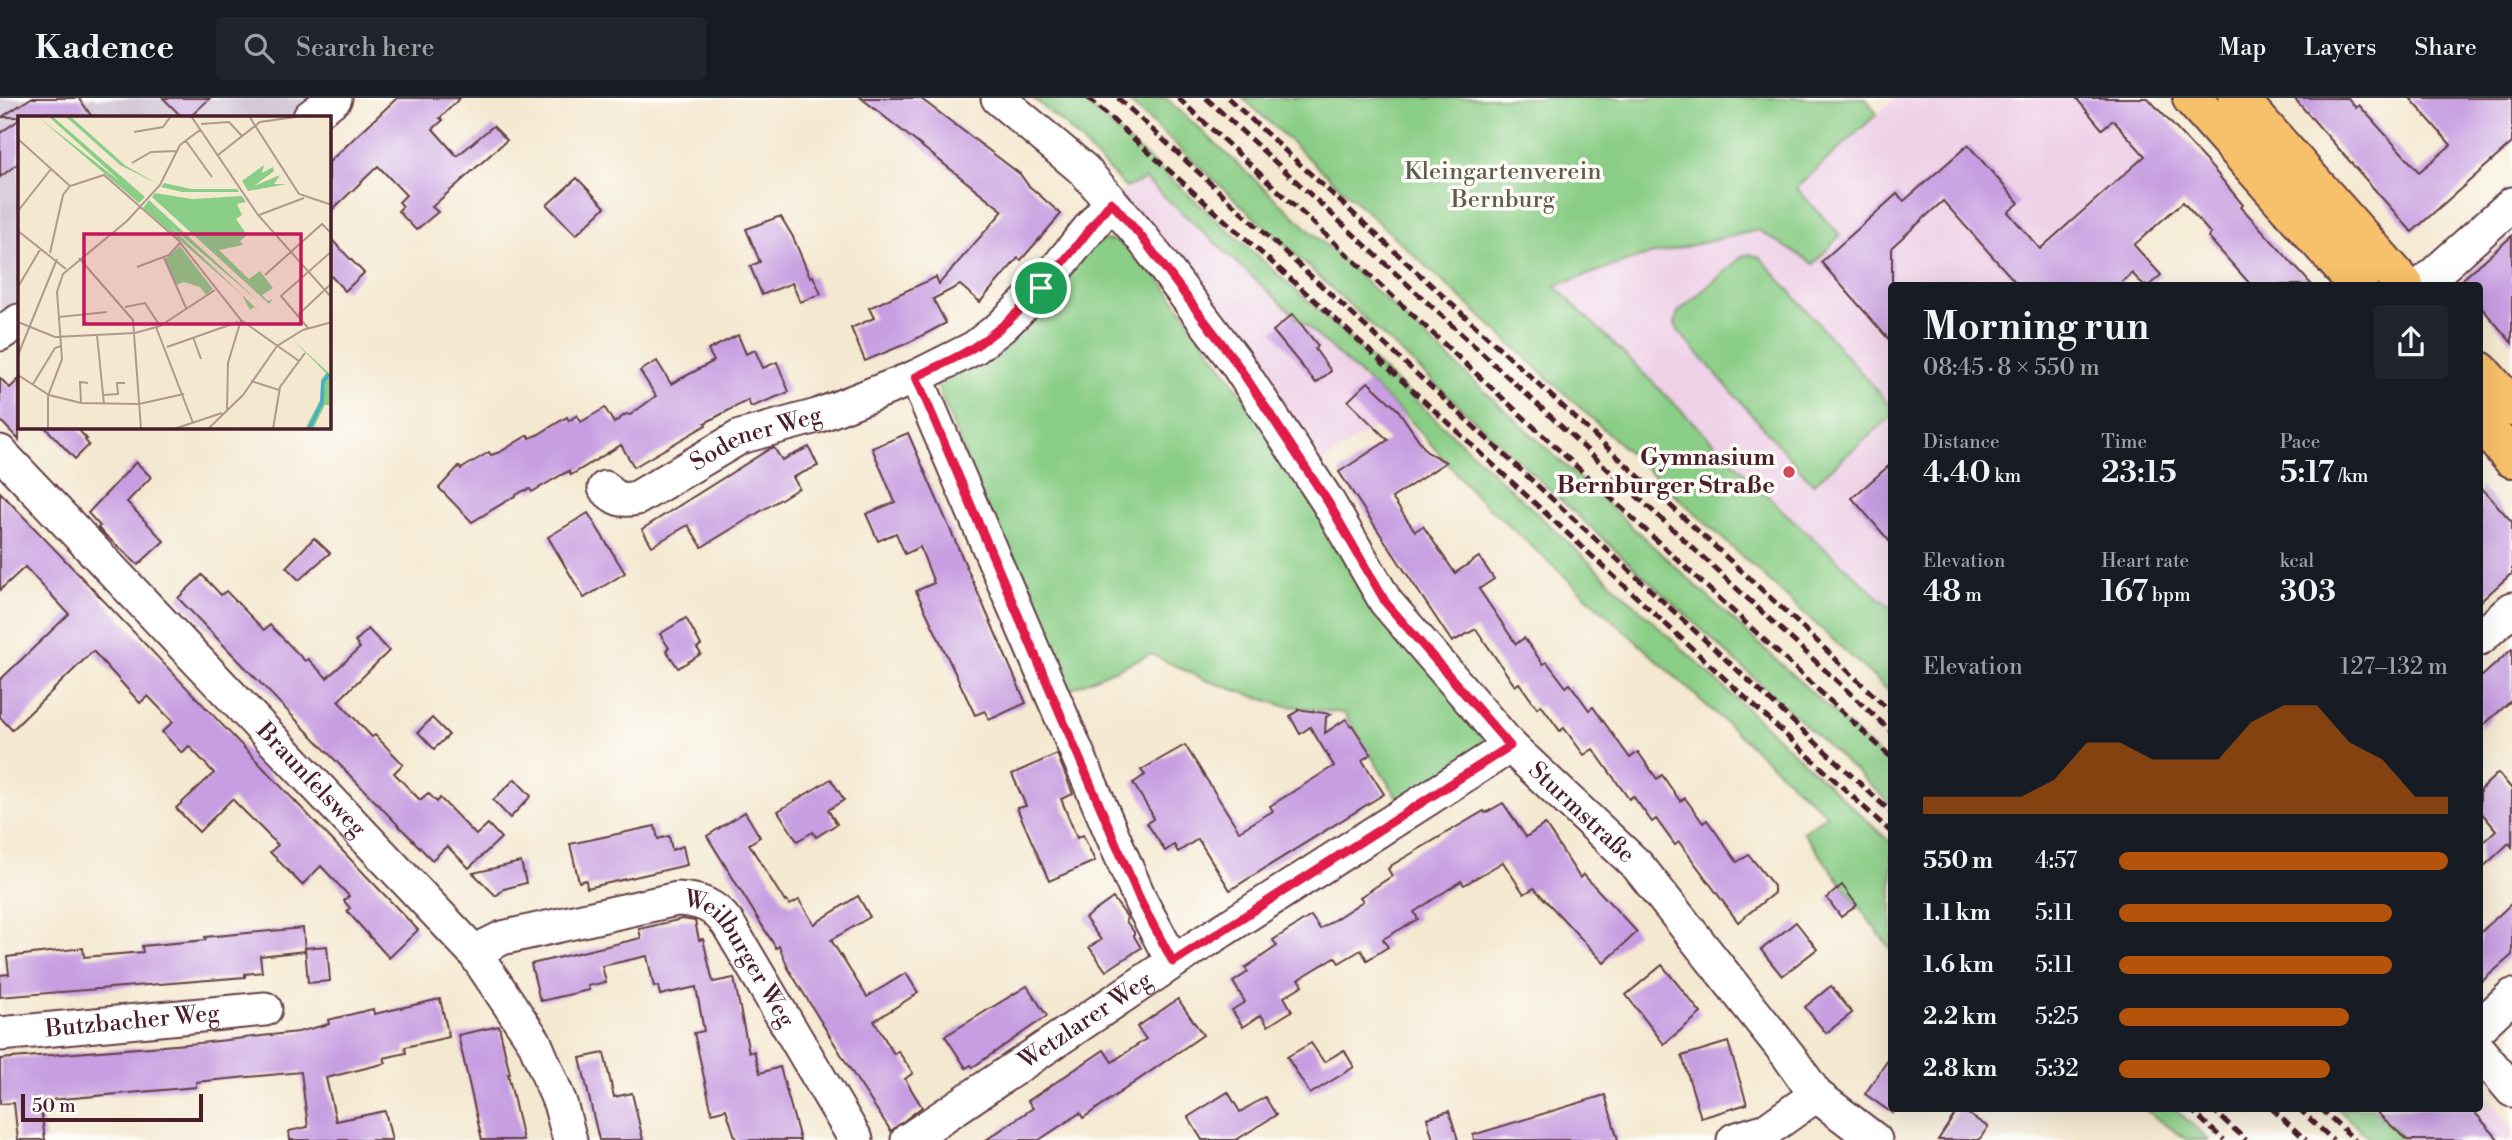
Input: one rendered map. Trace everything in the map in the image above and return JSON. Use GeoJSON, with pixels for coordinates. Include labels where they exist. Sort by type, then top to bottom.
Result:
{"type":"FeatureCollection","features":[{"type":"Feature","properties":{"kind":"main road"},"geometry":{"type":"LineString","coordinates":[[2192,98],[2355,282]]}},
{"type":"Feature","properties":{"kind":"main road"},"geometry":{"type":"LineString","coordinates":[[2238,98],[2401,282]]}},
{"type":"Feature","properties":{"kind":"main road"},"geometry":{"type":"LineString","coordinates":[[2483,374],[2512,407]]}},
{"type":"Feature","properties":{"kind":"main road"},"geometry":{"type":"LineString","coordinates":[[2483,425],[2512,458]]}},
{"type":"Feature","properties":{"kind":"street"},"geometry":{"type":"LineString","coordinates":[[311,116],[335,98]]}},
{"type":"Feature","properties":{"kind":"street","name":"Sturmstraße"},"geometry":{"type":"LineString","coordinates":[[999,98],[1084,170],[1140,235],[1235,361],[1328,502],[1386,603],[1510,746],[1638,866],[1788,1055],[1816,1095],[1875,1140]]}},
{"type":"Feature","properties":{"kind":"street","name":"Sodener Weg"},"geometry":{"type":"LineString","coordinates":[[605,488],[614,498],[624,501],[637,498],[740,438],[817,416],[916,377],[974,348],[1041,288],[1111,202]]}},
{"type":"Feature","properties":{"kind":"street"},"geometry":{"type":"LineString","coordinates":[[2425,282],[2512,204]]}},
{"type":"Feature","properties":{"kind":"street"},"geometry":{"type":"LineString","coordinates":[[0,334],[18,322]]}},
{"type":"Feature","properties":{"kind":"street"},"geometry":{"type":"LineString","coordinates":[[916,377],[1141,902],[1173,962]]}},
{"type":"Feature","properties":{"kind":"street","name":"Braunfelsweg"},"geometry":{"type":"LineString","coordinates":[[0,452],[474,952],[534,1041],[560,1103],[570,1140]]}},
{"type":"Feature","properties":{"kind":"street"},"geometry":{"type":"LineString","coordinates":[[2483,635],[2512,609]]}},
{"type":"Feature","properties":{"kind":"street","name":"Wetzlarer Weg"},"geometry":{"type":"LineString","coordinates":[[908,1140],[1173,962],[1510,746]]}},
{"type":"Feature","properties":{"kind":"street","name":"Weilburger Weg"},"geometry":{"type":"LineString","coordinates":[[474,952],[516,935],[677,899],[698,900],[718,911],[728,924],[856,1140]]}},
{"type":"Feature","properties":{"kind":"street"},"geometry":{"type":"LineString","coordinates":[[2483,1023],[2512,996]]}},
{"type":"Feature","properties":{"kind":"street","name":"Butzbacher Weg"},"geometry":{"type":"LineString","coordinates":[[0,1034],[265,1009]]}},
{"type":"Feature","properties":{"kind":"street"},"geometry":{"type":"LineString","coordinates":[[2483,1056],[2512,1090]]}},
{"type":"Feature","properties":{"kind":"street"},"geometry":{"type":"LineString","coordinates":[[1734,1140],[1767,1130],[1816,1095]]}},
{"type":"Feature","properties":{"kind":"street"},"geometry":{"type":"LineString","coordinates":[[1788,1140],[1816,1095]]}},
{"type":"Feature","properties":{"kind":"shaded area"},"geometry":{"type":"Polygon","coordinates":[[[0,98],[328,98],[303,116],[18,116],[18,318],[0,330],[0,98]]]}},
{"type":"Feature","properties":{"kind":"shaded area","name":"Gymnasium Bernburger Straße"},"geometry":{"type":"Polygon","coordinates":[[[1895,98],[2149,98],[2216,172],[2091,282],[1888,282],[1888,656],[1477,281],[1773,209],[1895,98]]]}},
{"type":"Feature","properties":{"kind":"shaded area"},"geometry":{"type":"Polygon","coordinates":[[[1145,179],[1398,410],[1313,469],[1117,195],[1145,179]]]}},
{"type":"Feature","properties":{"kind":"shaded area"},"geometry":{"type":"Polygon","coordinates":[[[2483,1090],[2512,1128],[2512,1140],[2407,1140],[2376,1112],[2483,1112],[2483,1090]]]}},
{"type":"Feature","properties":{"kind":"green space"},"geometry":{"type":"Polygon","coordinates":[[[1033,98],[1080,98],[1327,318],[1888,840],[1888,946],[1803,832],[1827,815],[1473,493],[1411,421],[1145,179],[1126,188],[1067,127],[1033,98]]]}},
{"type":"Feature","properties":{"kind":"green space"},"geometry":{"type":"Polygon","coordinates":[[[1125,98],[1166,98],[1858,735],[1888,763],[1888,801],[1125,98]]]}},
{"type":"Feature","properties":{"kind":"green space","name":"Kleingartenverein Bernburg"},"geometry":{"type":"Polygon","coordinates":[[[1243,98],[1866,98],[1877,114],[1796,188],[1840,235],[1814,264],[1758,230],[1637,258],[1555,286],[1782,510],[1888,605],[1888,690],[1243,98]]]}},
{"type":"Feature","properties":{"kind":"green space"},"geometry":{"type":"Polygon","coordinates":[[[1100,240],[1118,241],[1140,251],[1491,744],[1402,805],[1344,713],[1281,705],[1205,680],[1151,654],[1061,693],[937,386],[940,379],[1100,240]]]}},
{"type":"Feature","properties":{"kind":"green space"},"geometry":{"type":"Polygon","coordinates":[[[1750,254],[1761,258],[1888,403],[1888,419],[1813,484],[1679,332],[1675,324],[1678,312],[1743,256],[1750,254]]]}},
{"type":"Feature","properties":{"kind":"green space"},"geometry":{"type":"Polygon","coordinates":[[[2148,1112],[2178,1112],[2209,1140],[2187,1140],[2148,1112]]]}},
{"type":"Feature","properties":{"kind":"green space"},"geometry":{"type":"Polygon","coordinates":[[[2341,1112],[2376,1112],[2407,1140],[2372,1140],[2341,1112]]]}},
{"type":"Feature","properties":{"kind":"building"},"geometry":{"type":"Polygon","coordinates":[[[31,98],[79,98],[91,116],[18,116],[2,117],[31,98]]]}},
{"type":"Feature","properties":{"kind":"building"},"geometry":{"type":"Polygon","coordinates":[[[163,98],[210,98],[191,116],[181,116],[163,98]]]}},
{"type":"Feature","properties":{"kind":"building"},"geometry":{"type":"Polygon","coordinates":[[[397,98],[460,98],[433,129],[457,156],[493,126],[507,140],[432,207],[438,212],[416,230],[398,211],[403,206],[399,202],[406,195],[378,166],[331,211],[331,160],[397,98]]]}},
{"type":"Feature","properties":{"kind":"building"},"geometry":{"type":"Polygon","coordinates":[[[861,98],[920,98],[1020,174],[1028,185],[1061,214],[980,302],[960,285],[933,299],[946,323],[865,361],[851,328],[874,318],[869,308],[936,277],[939,284],[1003,211],[861,98]]]}},
{"type":"Feature","properties":{"kind":"building"},"geometry":{"type":"Polygon","coordinates":[[[2076,98],[2148,98],[2215,171],[2243,205],[2241,207],[2309,282],[2248,282],[2208,237],[2211,234],[2183,202],[2134,245],[2161,275],[2153,282],[2140,282],[2132,273],[2122,282],[2015,282],[1943,201],[1892,247],[1892,282],[1888,282],[1888,338],[1821,262],[1897,194],[1904,201],[1968,145],[2019,203],[2008,212],[2040,249],[2145,156],[2113,120],[2102,129],[2076,98]]]}},
{"type":"Feature","properties":{"kind":"building"},"geometry":{"type":"Polygon","coordinates":[[[2294,98],[2348,98],[2356,108],[2359,105],[2419,172],[2451,145],[2410,98],[2512,98],[2512,143],[2412,232],[2294,98]]]}},
{"type":"Feature","properties":{"kind":"building"},"geometry":{"type":"Polygon","coordinates":[[[18,121],[18,164],[0,177],[0,133],[18,121]]]}},
{"type":"Feature","properties":{"kind":"building"},"geometry":{"type":"Polygon","coordinates":[[[577,178],[605,207],[576,235],[547,205],[577,178]]]}},
{"type":"Feature","properties":{"kind":"building"},"geometry":{"type":"Polygon","coordinates":[[[781,217],[793,237],[810,277],[813,276],[821,294],[800,302],[792,283],[762,295],[750,266],[760,262],[746,229],[781,217]]]}},
{"type":"Feature","properties":{"kind":"building"},"geometry":{"type":"Polygon","coordinates":[[[2512,236],[2512,343],[2483,309],[2483,282],[2459,282],[2512,236]]]}},
{"type":"Feature","properties":{"kind":"building"},"geometry":{"type":"Polygon","coordinates":[[[331,239],[364,273],[345,291],[331,276],[331,239]]]}},
{"type":"Feature","properties":{"kind":"building"},"geometry":{"type":"Polygon","coordinates":[[[1293,314],[1318,346],[1315,349],[1331,371],[1316,383],[1273,331],[1293,314]]]}},
{"type":"Feature","properties":{"kind":"building"},"geometry":{"type":"Polygon","coordinates":[[[738,335],[746,354],[755,350],[763,368],[777,362],[789,392],[751,407],[748,400],[634,467],[621,445],[571,475],[569,471],[532,492],[530,489],[523,491],[472,522],[439,488],[459,466],[461,469],[489,452],[491,455],[500,452],[528,435],[530,438],[539,434],[567,417],[569,421],[577,415],[581,422],[605,408],[614,423],[626,414],[630,415],[656,396],[640,371],[657,361],[671,384],[714,361],[708,350],[738,335]]]}},
{"type":"Feature","properties":{"kind":"building"},"geometry":{"type":"Polygon","coordinates":[[[0,378],[10,388],[18,380],[19,440],[0,420],[0,378]]]}},
{"type":"Feature","properties":{"kind":"building"},"geometry":{"type":"Polygon","coordinates":[[[1368,382],[1398,410],[1427,452],[1446,462],[1392,498],[1415,531],[1423,526],[1455,573],[1479,557],[1494,579],[1479,589],[1516,644],[1524,638],[1543,664],[1547,662],[1566,687],[1570,684],[1589,710],[1593,707],[1630,758],[1638,752],[1657,779],[1662,775],[1680,801],[1685,798],[1703,823],[1707,820],[1737,862],[1749,855],[1774,886],[1774,893],[1738,922],[1679,842],[1675,845],[1656,819],[1652,822],[1633,796],[1629,799],[1593,749],[1584,755],[1564,728],[1560,731],[1541,705],[1537,708],[1519,683],[1515,686],[1476,629],[1452,642],[1339,472],[1388,440],[1348,401],[1368,382]]]}},
{"type":"Feature","properties":{"kind":"building"},"geometry":{"type":"Polygon","coordinates":[[[47,429],[78,429],[89,445],[75,459],[47,429]]]}},
{"type":"Feature","properties":{"kind":"building"},"geometry":{"type":"Polygon","coordinates":[[[908,433],[1026,703],[989,720],[985,711],[975,715],[916,591],[934,583],[920,547],[905,554],[896,533],[878,541],[866,514],[895,502],[872,448],[908,433]]]}},
{"type":"Feature","properties":{"kind":"building"},"geometry":{"type":"Polygon","coordinates":[[[809,447],[818,466],[793,477],[799,488],[702,547],[688,525],[652,546],[642,529],[771,448],[774,448],[782,460],[809,447]]]}},
{"type":"Feature","properties":{"kind":"building"},"geometry":{"type":"Polygon","coordinates":[[[136,462],[151,477],[127,502],[164,541],[138,565],[98,528],[100,526],[88,513],[136,462]]]}},
{"type":"Feature","properties":{"kind":"building"},"geometry":{"type":"Polygon","coordinates":[[[1888,466],[1888,539],[1852,498],[1888,466]]]}},
{"type":"Feature","properties":{"kind":"building"},"geometry":{"type":"Polygon","coordinates":[[[2483,489],[2512,522],[2512,573],[2483,599],[2483,489]]]}},
{"type":"Feature","properties":{"kind":"building"},"geometry":{"type":"Polygon","coordinates":[[[0,492],[418,930],[389,958],[347,911],[350,908],[344,901],[349,896],[321,866],[302,885],[270,852],[278,845],[232,799],[199,832],[193,826],[176,808],[214,773],[189,746],[182,753],[162,732],[173,722],[148,696],[140,703],[93,651],[12,730],[0,717],[0,680],[69,614],[25,567],[0,590],[0,492]]]}},
{"type":"Feature","properties":{"kind":"building"},"geometry":{"type":"Polygon","coordinates":[[[588,513],[625,573],[584,598],[548,537],[588,513]]]}},
{"type":"Feature","properties":{"kind":"building"},"geometry":{"type":"Polygon","coordinates":[[[314,538],[330,553],[299,580],[286,567],[314,538]]]}},
{"type":"Feature","properties":{"kind":"building"},"geometry":{"type":"Polygon","coordinates":[[[202,575],[221,595],[226,591],[264,630],[270,625],[305,661],[308,659],[327,678],[360,648],[355,642],[368,629],[389,651],[338,701],[372,737],[375,735],[403,764],[394,773],[420,800],[428,793],[437,802],[440,798],[476,835],[488,824],[501,838],[469,868],[447,846],[432,860],[178,598],[202,575]]]}},
{"type":"Feature","properties":{"kind":"building"},"geometry":{"type":"Polygon","coordinates":[[[686,618],[701,645],[697,648],[701,654],[678,668],[666,650],[669,648],[660,634],[686,618]]]}},
{"type":"Feature","properties":{"kind":"building"},"geometry":{"type":"Polygon","coordinates":[[[2512,649],[2512,700],[2483,725],[2483,675],[2512,649]]]}},
{"type":"Feature","properties":{"kind":"building"},"geometry":{"type":"Polygon","coordinates":[[[1297,709],[1331,714],[1326,717],[1325,733],[1346,719],[1371,754],[1362,760],[1384,794],[1230,890],[1198,839],[1178,852],[1174,845],[1165,851],[1147,823],[1153,819],[1152,814],[1133,783],[1145,775],[1141,770],[1185,745],[1239,831],[1273,811],[1270,806],[1334,766],[1310,727],[1300,734],[1290,716],[1299,710],[1297,709]]]}},
{"type":"Feature","properties":{"kind":"building"},"geometry":{"type":"Polygon","coordinates":[[[432,718],[449,735],[434,749],[418,732],[432,718]]]}},
{"type":"Feature","properties":{"kind":"building"},"geometry":{"type":"Polygon","coordinates":[[[1057,754],[1073,794],[1061,799],[1077,838],[1083,835],[1095,861],[1049,881],[1017,808],[1026,806],[1012,774],[1057,754]]]}},
{"type":"Feature","properties":{"kind":"building"},"geometry":{"type":"Polygon","coordinates":[[[2498,773],[2512,789],[2512,847],[2509,843],[2483,867],[2483,842],[2496,830],[2483,815],[2483,787],[2498,773]]]}},
{"type":"Feature","properties":{"kind":"building"},"geometry":{"type":"Polygon","coordinates":[[[515,779],[531,796],[510,818],[493,800],[515,779]]]}},
{"type":"Feature","properties":{"kind":"building"},"geometry":{"type":"Polygon","coordinates":[[[831,779],[844,800],[828,810],[837,824],[816,837],[813,832],[797,841],[778,811],[831,779]]]}},
{"type":"Feature","properties":{"kind":"building"},"geometry":{"type":"Polygon","coordinates":[[[1503,803],[1526,837],[1545,824],[1580,878],[1583,874],[1637,932],[1604,963],[1534,888],[1524,894],[1503,862],[1464,885],[1461,881],[1414,912],[1418,919],[1383,939],[1388,947],[1367,960],[1361,950],[1339,963],[1335,957],[1299,979],[1303,985],[1284,997],[1292,1011],[1268,1026],[1261,1015],[1243,1027],[1232,1010],[1245,1002],[1233,982],[1248,972],[1245,968],[1277,946],[1273,940],[1311,916],[1320,929],[1363,901],[1360,897],[1392,876],[1388,869],[1392,865],[1484,811],[1485,813],[1503,803]]]}},
{"type":"Feature","properties":{"kind":"building"},"geometry":{"type":"Polygon","coordinates":[[[745,812],[760,837],[749,844],[785,902],[787,900],[790,905],[799,900],[814,924],[858,896],[870,917],[831,940],[867,997],[906,973],[918,993],[874,1021],[894,1054],[898,1051],[913,1073],[905,1079],[922,1107],[891,1131],[788,968],[779,946],[776,948],[707,836],[745,812]]]}},
{"type":"Feature","properties":{"kind":"building"},"geometry":{"type":"Polygon","coordinates":[[[655,826],[658,839],[669,836],[672,850],[683,846],[687,865],[587,888],[586,880],[579,882],[570,844],[655,826]]]}},
{"type":"Feature","properties":{"kind":"building"},"geometry":{"type":"Polygon","coordinates":[[[521,862],[526,883],[504,889],[496,896],[473,873],[521,862]]]}},
{"type":"Feature","properties":{"kind":"building"},"geometry":{"type":"Polygon","coordinates":[[[1842,885],[1857,905],[1841,917],[1827,898],[1842,885]]]}},
{"type":"Feature","properties":{"kind":"building"},"geometry":{"type":"Polygon","coordinates":[[[1113,898],[1127,917],[1126,921],[1141,948],[1106,971],[1089,947],[1101,940],[1085,918],[1113,898]]]}},
{"type":"Feature","properties":{"kind":"building"},"geometry":{"type":"Polygon","coordinates":[[[2512,903],[2512,955],[2483,980],[2483,930],[2512,903]]]}},
{"type":"Feature","properties":{"kind":"building"},"geometry":{"type":"Polygon","coordinates":[[[682,919],[695,921],[699,940],[703,939],[713,982],[734,978],[749,1053],[754,1051],[760,1073],[780,1067],[800,1140],[736,1140],[726,1109],[712,1113],[694,1033],[704,1031],[696,987],[660,995],[658,986],[654,987],[647,956],[602,966],[606,982],[588,986],[589,990],[541,1001],[531,964],[641,938],[639,929],[682,919]]]}},
{"type":"Feature","properties":{"kind":"building"},"geometry":{"type":"Polygon","coordinates":[[[1796,922],[1817,949],[1782,976],[1761,950],[1796,922]]]}},
{"type":"Feature","properties":{"kind":"building"},"geometry":{"type":"Polygon","coordinates":[[[303,928],[305,951],[260,956],[262,972],[245,974],[245,977],[0,997],[0,975],[9,974],[7,957],[83,948],[84,957],[143,952],[142,946],[303,928]]]}},
{"type":"Feature","properties":{"kind":"building"},"geometry":{"type":"Polygon","coordinates":[[[327,946],[330,981],[308,983],[305,948],[327,946]]]}},
{"type":"Feature","properties":{"kind":"building"},"geometry":{"type":"Polygon","coordinates":[[[1662,965],[1701,1013],[1664,1044],[1626,995],[1662,965]]]}},
{"type":"Feature","properties":{"kind":"building"},"geometry":{"type":"Polygon","coordinates":[[[1027,986],[1047,1016],[973,1067],[971,1065],[966,1068],[945,1036],[1027,986]]]}},
{"type":"Feature","properties":{"kind":"building"},"geometry":{"type":"Polygon","coordinates":[[[1831,986],[1852,1013],[1826,1033],[1805,1007],[1831,986]]]}},
{"type":"Feature","properties":{"kind":"building"},"geometry":{"type":"Polygon","coordinates":[[[440,999],[449,1037],[405,1047],[406,1053],[384,1058],[386,1063],[326,1078],[336,1121],[385,1111],[392,1140],[290,1140],[289,1131],[308,1127],[301,1072],[196,1082],[196,1087],[40,1101],[45,1140],[18,1140],[14,1103],[0,1104],[0,1059],[200,1043],[298,1032],[329,1024],[328,1020],[373,1009],[374,1014],[440,999]]]}},
{"type":"Feature","properties":{"kind":"building"},"geometry":{"type":"Polygon","coordinates":[[[1178,999],[1203,1035],[1083,1118],[1080,1113],[1039,1140],[986,1140],[1033,1108],[1028,1101],[1104,1050],[1112,1062],[1146,1039],[1137,1027],[1178,999]]]}},
{"type":"Feature","properties":{"kind":"building"},"geometry":{"type":"Polygon","coordinates":[[[499,1026],[523,1140],[482,1140],[458,1035],[499,1026]]]}},
{"type":"Feature","properties":{"kind":"building"},"geometry":{"type":"Polygon","coordinates":[[[1728,1042],[1747,1104],[1701,1118],[1682,1056],[1728,1042]]]}},
{"type":"Feature","properties":{"kind":"building"},"geometry":{"type":"Polygon","coordinates":[[[1311,1043],[1324,1062],[1344,1050],[1354,1067],[1310,1094],[1287,1057],[1311,1043]]]}},
{"type":"Feature","properties":{"kind":"building"},"geometry":{"type":"Polygon","coordinates":[[[604,1053],[614,1097],[632,1093],[643,1140],[599,1140],[580,1058],[604,1053]]]}},
{"type":"Feature","properties":{"kind":"building"},"geometry":{"type":"Polygon","coordinates":[[[1888,1060],[1888,1110],[1865,1094],[1888,1060]]]}},
{"type":"Feature","properties":{"kind":"building"},"geometry":{"type":"Polygon","coordinates":[[[1228,1092],[1240,1112],[1265,1097],[1276,1115],[1236,1140],[1202,1140],[1188,1117],[1228,1092]]]}},
{"type":"Feature","properties":{"kind":"building"},"geometry":{"type":"Polygon","coordinates":[[[1605,1095],[1618,1140],[1474,1140],[1473,1135],[1605,1095]]]}},
{"type":"Feature","properties":{"kind":"building"},"geometry":{"type":"Polygon","coordinates":[[[1449,1111],[1458,1140],[1433,1140],[1427,1118],[1449,1111]]]}},
{"type":"Feature","properties":{"kind":"building"},"geometry":{"type":"Polygon","coordinates":[[[1956,1112],[1965,1112],[1988,1127],[1979,1140],[1938,1140],[1956,1112]]]}},
{"type":"Feature","properties":{"kind":"building"},"geometry":{"type":"Polygon","coordinates":[[[2376,1112],[2474,1112],[2499,1140],[2407,1140],[2376,1112]]]}},
{"type":"Feature","properties":{"kind":"railway"},"geometry":{"type":"LineString","coordinates":[[1088,98],[1331,315],[1888,829]]}},
{"type":"Feature","properties":{"kind":"railway"},"geometry":{"type":"LineString","coordinates":[[1118,98],[1888,809]]}},
{"type":"Feature","properties":{"kind":"railway"},"geometry":{"type":"LineString","coordinates":[[1178,98],[1888,754]]}},
{"type":"Feature","properties":{"kind":"railway"},"geometry":{"type":"LineString","coordinates":[[1206,98],[1888,728]]}},
{"type":"Feature","properties":{"kind":"railway"},"geometry":{"type":"LineString","coordinates":[[1228,98],[1888,709]]}},
{"type":"Feature","properties":{"kind":"railway"},"geometry":{"type":"LineString","coordinates":[[2193,1112],[2224,1140]]}},
{"type":"Feature","properties":{"kind":"railway"},"geometry":{"type":"LineString","coordinates":[[2215,1112],[2246,1140]]}},
{"type":"Feature","properties":{"kind":"railway"},"geometry":{"type":"LineString","coordinates":[[2275,1112],[2306,1140]]}},
{"type":"Feature","properties":{"kind":"railway"},"geometry":{"type":"LineString","coordinates":[[2302,1112],[2333,1140]]}},
{"type":"Feature","properties":{"kind":"railway"},"geometry":{"type":"LineString","coordinates":[[2324,1112],[2355,1140]]}},
{"type":"Feature","properties":{"kind":"place","name":"Gymnasium Bernburger Straße"},"geometry":{"type":"Point","coordinates":[1789,472]}},
{"type":"Feature","properties":{"kind":"route"},"geometry":{"type":"LineString","coordinates":[[1111,202],[1140,235],[1235,361],[1328,502],[1386,603],[1510,746],[1173,962],[1141,902],[916,377],[974,348],[1041,288],[1111,202]]}}]}
